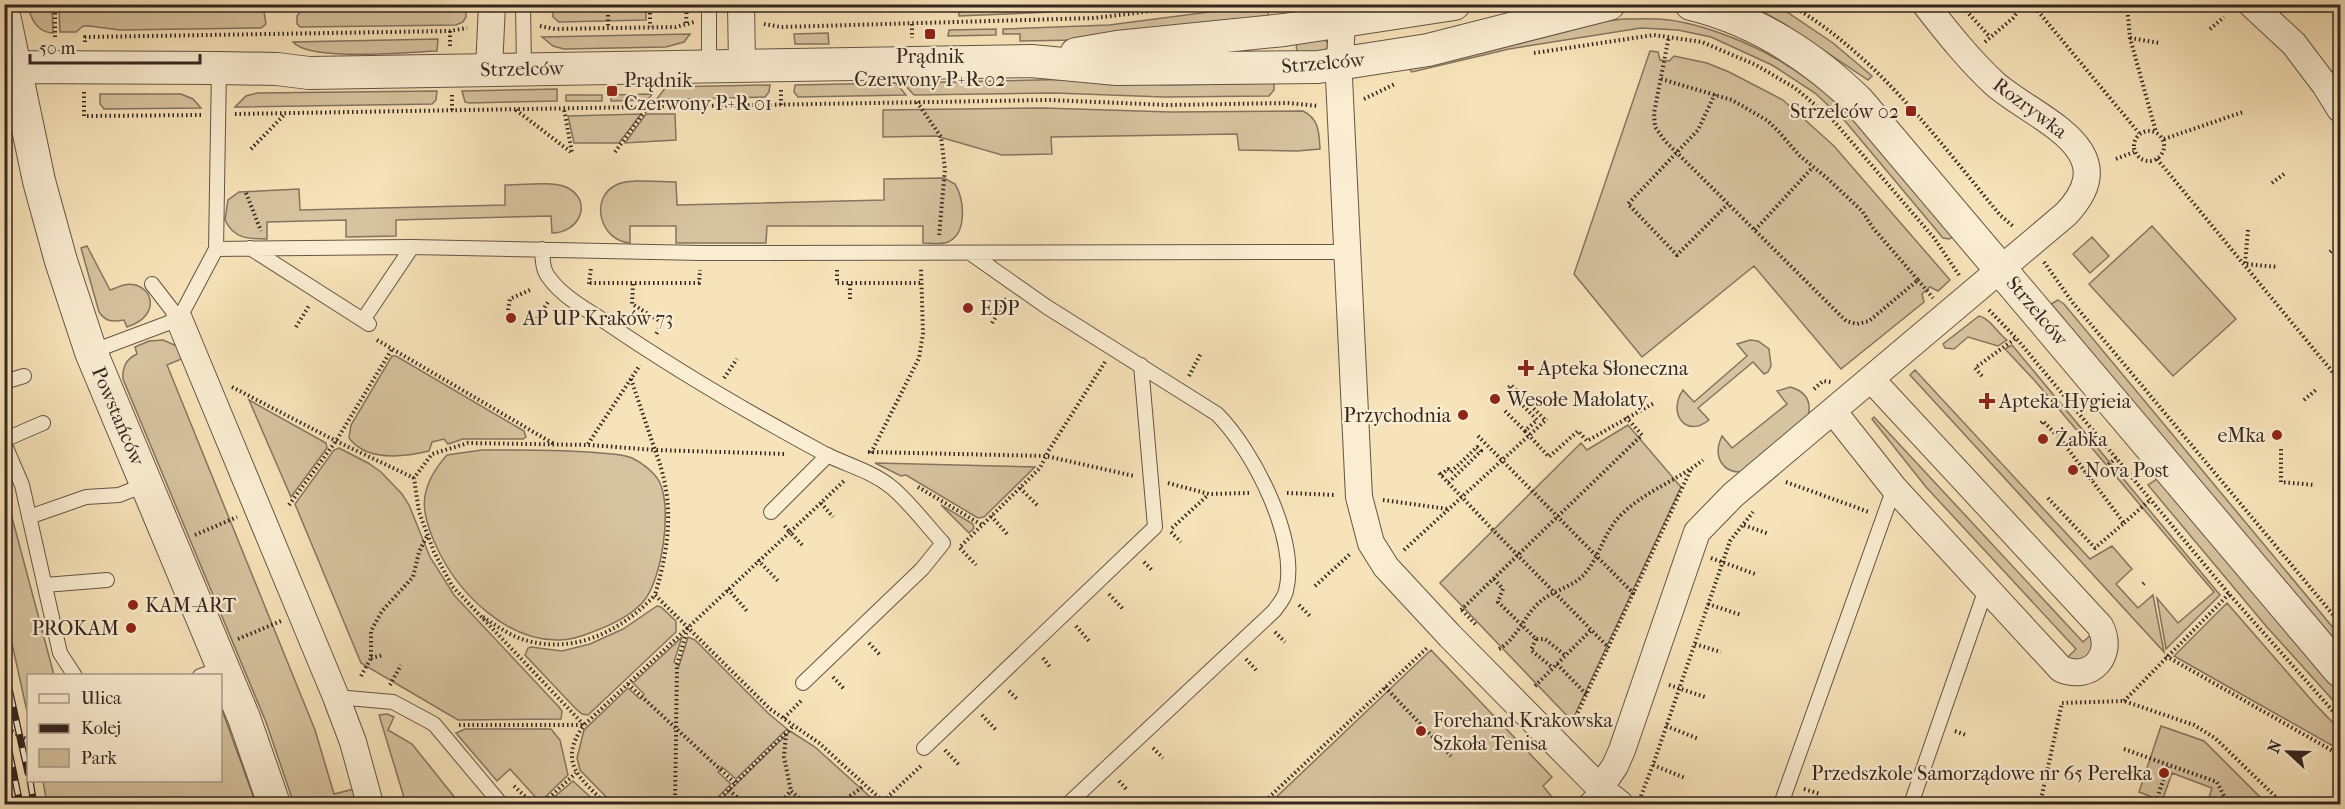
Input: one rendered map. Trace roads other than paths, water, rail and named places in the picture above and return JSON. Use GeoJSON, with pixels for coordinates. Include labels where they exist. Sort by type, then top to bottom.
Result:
{"type":"FeatureCollection","features":[{"type":"Feature","properties":{"kind":"street"},"geometry":{"type":"LineString","coordinates":[[489,69],[492,4]]}},
{"type":"Feature","properties":{"kind":"street"},"geometry":{"type":"LineString","coordinates":[[741,4],[742,65]]}},
{"type":"Feature","properties":{"kind":"street","name":"Strzelców"},"geometry":{"type":"LineString","coordinates":[[1030,61],[1117,47],[1284,30],[1343,13],[1454,4]]}},
{"type":"Feature","properties":{"kind":"street","name":"Strzelców"},"geometry":{"type":"LineString","coordinates":[[10,55],[219,68],[277,69],[309,73],[1030,61],[1117,69],[1286,68],[1340,64],[1428,50],[1609,4]]}},
{"type":"Feature","properties":{"kind":"street","name":"Strzelców"},"geometry":{"type":"LineString","coordinates":[[1691,4],[1733,17],[1770,35],[1805,56],[1841,84],[1883,129],[2340,671]]}},
{"type":"Feature","properties":{"kind":"street","name":"Rozrywka"},"geometry":{"type":"LineString","coordinates":[[1592,796],[1619,758],[1697,532],[1733,495],[2074,206],[2084,189],[2085,168],[2080,151],[2061,128],[2024,106],[1997,85],[1968,56],[1925,4]]}},
{"type":"Feature","properties":{"kind":"street"},"geometry":{"type":"LineString","coordinates":[[2251,4],[2294,44],[2340,109]]}},
{"type":"Feature","properties":{"kind":"street"},"geometry":{"type":"LineString","coordinates":[[1343,13],[1340,64],[1346,252],[1359,497],[1365,527],[1377,554],[1386,567],[1592,796],[1629,800]]}},
{"type":"Feature","properties":{"kind":"street","name":"Powstańców"},"geometry":{"type":"LineString","coordinates":[[4,15],[10,55],[39,181],[61,261],[92,352],[217,662],[244,718],[274,804]]}},
{"type":"Feature","properties":{"kind":"street"},"geometry":{"type":"LineString","coordinates":[[179,319],[336,697],[353,742],[370,804]]}},
{"type":"Feature","properties":{"kind":"street"},"geometry":{"type":"LineString","coordinates":[[1833,411],[1894,488],[2061,669],[2072,673],[2084,673],[2097,663],[2105,649],[2106,636],[2100,626],[1871,379]]}},
{"type":"Feature","properties":{"kind":"lane"},"geometry":{"type":"LineString","coordinates":[[523,4],[524,68]]}},
{"type":"Feature","properties":{"kind":"lane"},"geometry":{"type":"LineString","coordinates":[[709,4],[709,66]]}},
{"type":"Feature","properties":{"kind":"lane"},"geometry":{"type":"LineString","coordinates":[[92,352],[179,319],[216,249],[219,68]]}},
{"type":"Feature","properties":{"kind":"lane"},"geometry":{"type":"LineString","coordinates":[[216,249],[412,247],[690,253],[1346,252]]}},
{"type":"Feature","properties":{"kind":"lane"},"geometry":{"type":"LineString","coordinates":[[250,248],[366,322],[412,247]]}},
{"type":"Feature","properties":{"kind":"lane"},"geometry":{"type":"LineString","coordinates":[[542,249],[543,266],[548,277],[557,287],[648,350],[715,392],[891,487],[943,543],[922,569],[803,683]]}},
{"type":"Feature","properties":{"kind":"lane"},"geometry":{"type":"LineString","coordinates":[[970,253],[1014,284],[1217,414],[1230,427],[1267,492],[1275,509],[1288,551],[1289,566],[1283,599],[1274,610],[1068,804]]}},
{"type":"Feature","properties":{"kind":"lane"},"geometry":{"type":"LineString","coordinates":[[152,284],[179,319]]}},
{"type":"Feature","properties":{"kind":"lane"},"geometry":{"type":"LineString","coordinates":[[924,748],[1155,527],[1141,365]]}},
{"type":"Feature","properties":{"kind":"lane"},"geometry":{"type":"LineString","coordinates":[[4,382],[24,376]]}},
{"type":"Feature","properties":{"kind":"lane"},"geometry":{"type":"LineString","coordinates":[[43,423],[4,441],[22,485],[60,653],[74,674]]}},
{"type":"Feature","properties":{"kind":"lane"},"geometry":{"type":"LineString","coordinates":[[771,512],[828,455]]}},
{"type":"Feature","properties":{"kind":"lane"},"geometry":{"type":"LineString","coordinates":[[29,517],[86,497],[119,495],[147,484]]}},
{"type":"Feature","properties":{"kind":"lane"},"geometry":{"type":"LineString","coordinates":[[1781,804],[1894,488]]}},
{"type":"Feature","properties":{"kind":"lane"},"geometry":{"type":"LineString","coordinates":[[45,585],[106,580]]}},
{"type":"Feature","properties":{"kind":"lane"},"geometry":{"type":"LineString","coordinates":[[1911,804],[1986,589]]}},
{"type":"Feature","properties":{"kind":"lane"},"geometry":{"type":"LineString","coordinates":[[336,697],[393,702],[434,724],[501,804]]}},
{"type":"Feature","properties":{"kind":"railway"},"geometry":{"type":"LineString","coordinates":[[4,666],[27,769]]}},
{"type":"Feature","properties":{"kind":"railway"},"geometry":{"type":"LineString","coordinates":[[4,726],[20,804]]}},
{"type":"Feature","properties":{"kind":"railway"},"geometry":{"type":"LineString","coordinates":[[30,782],[34,804]]}},
{"type":"Feature","properties":{"kind":"place","name":"Prądnik Czerwony P+R 02"},"geometry":{"type":"Point","coordinates":[930,34]}},
{"type":"Feature","properties":{"kind":"place","name":"Prądnik Czerwony P+R 01"},"geometry":{"type":"Point","coordinates":[612,91]}},
{"type":"Feature","properties":{"kind":"place","name":"Strzelców 02"},"geometry":{"type":"Point","coordinates":[1911,111]}},
{"type":"Feature","properties":{"kind":"place","name":"EDP"},"geometry":{"type":"Point","coordinates":[968,308]}},
{"type":"Feature","properties":{"kind":"place","name":"AP UP Kraków 73"},"geometry":{"type":"Point","coordinates":[511,318]}},
{"type":"Feature","properties":{"kind":"place","name":"Apteka Słoneczna"},"geometry":{"type":"Point","coordinates":[1526,368]}},
{"type":"Feature","properties":{"kind":"place","name":"Wesołe Małolaty"},"geometry":{"type":"Point","coordinates":[1495,399]}},
{"type":"Feature","properties":{"kind":"place","name":"Apteka Hygieia"},"geometry":{"type":"Point","coordinates":[1987,401]}},
{"type":"Feature","properties":{"kind":"place","name":"Przychodnia"},"geometry":{"type":"Point","coordinates":[1463,415]}},
{"type":"Feature","properties":{"kind":"place","name":"eMka"},"geometry":{"type":"Point","coordinates":[2277,435]}},
{"type":"Feature","properties":{"kind":"place","name":"Żabka"},"geometry":{"type":"Point","coordinates":[2043,439]}},
{"type":"Feature","properties":{"kind":"place","name":"Nova Post"},"geometry":{"type":"Point","coordinates":[2073,470]}},
{"type":"Feature","properties":{"kind":"place","name":"KAM-ART"},"geometry":{"type":"Point","coordinates":[133,605]}},
{"type":"Feature","properties":{"kind":"place","name":"PROKAM"},"geometry":{"type":"Point","coordinates":[131,628]}},
{"type":"Feature","properties":{"kind":"place","name":"Forehand Krakowska Szkoła Tenisa"},"geometry":{"type":"Point","coordinates":[1421,731]}},
{"type":"Feature","properties":{"kind":"place","name":"Przedszkole Samorządowe nr 65 Perełka"},"geometry":{"type":"Point","coordinates":[2164,773]}}]}
